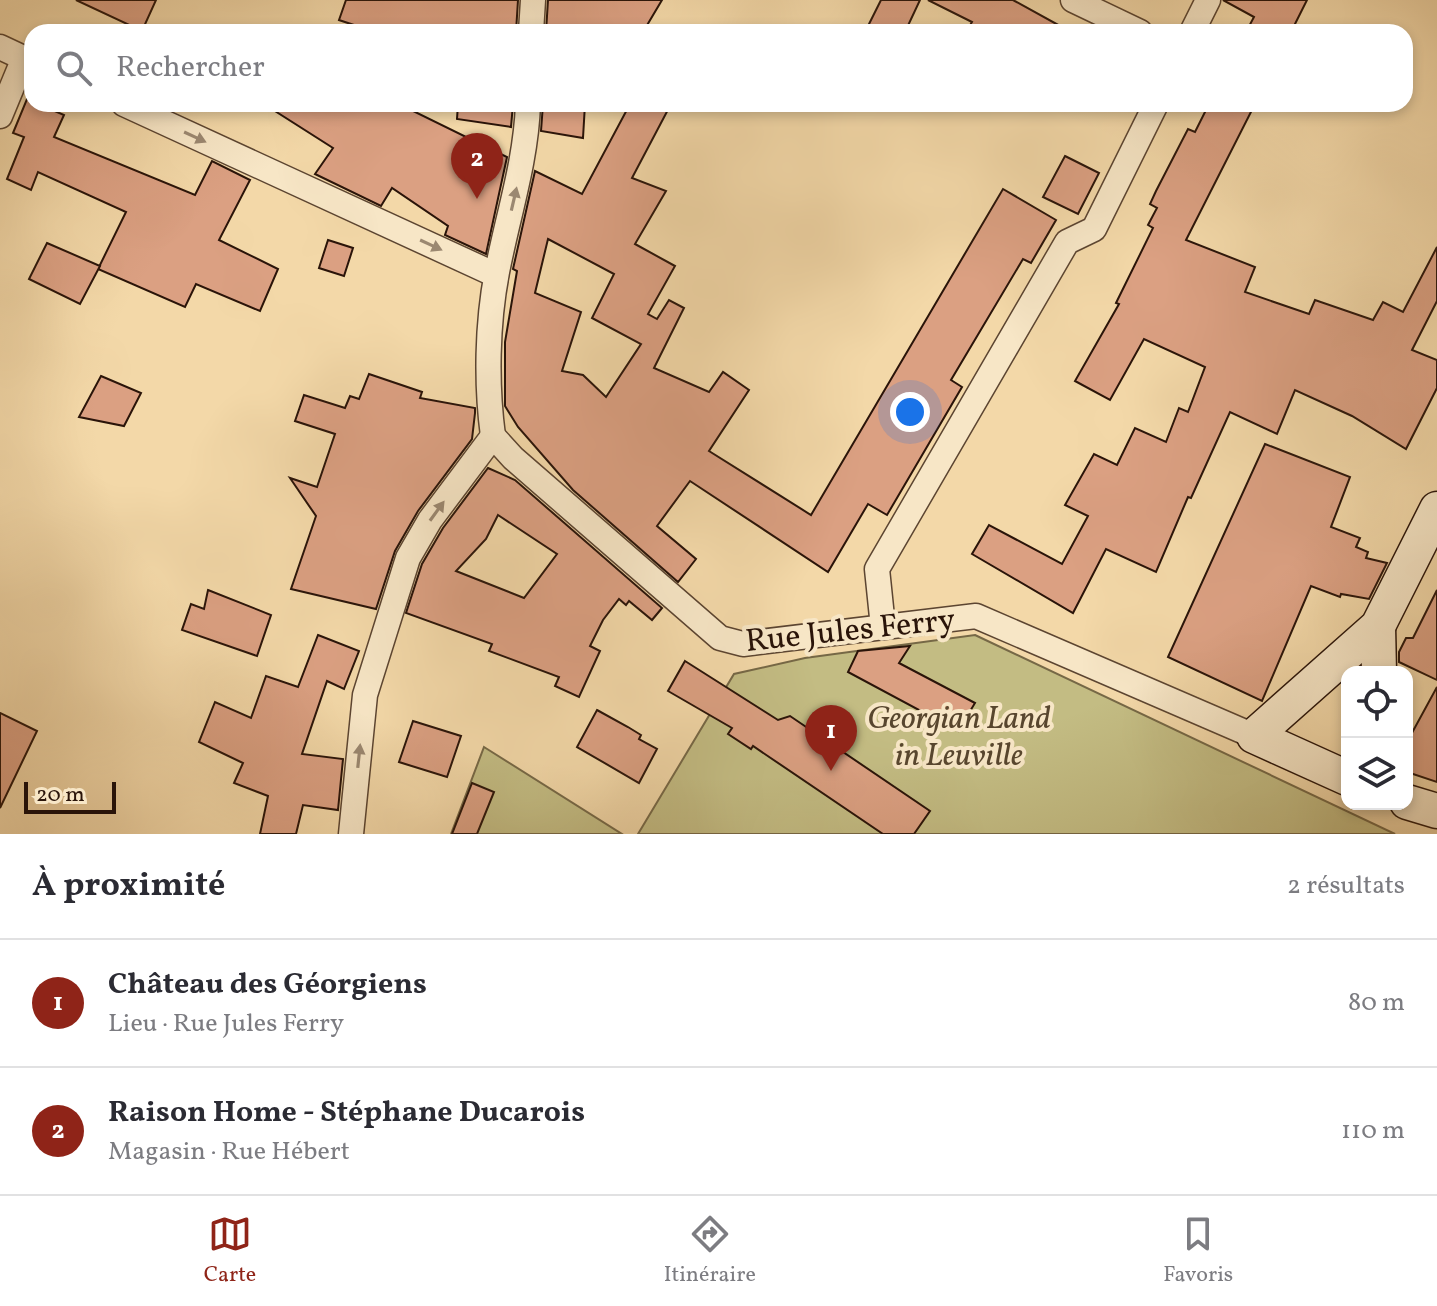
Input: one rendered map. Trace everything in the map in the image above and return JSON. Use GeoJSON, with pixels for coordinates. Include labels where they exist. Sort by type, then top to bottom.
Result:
{"type":"FeatureCollection","features":[{"type":"Feature","properties":{"kind":"street"},"geometry":{"type":"LineString","coordinates":[[532,24],[533,0]]}},
{"type":"Feature","properties":{"kind":"street"},"geometry":{"type":"LineString","coordinates":[[1073,0],[1123,24]]}},
{"type":"Feature","properties":{"kind":"street"},"geometry":{"type":"LineString","coordinates":[[1196,24],[1208,0]]}},
{"type":"Feature","properties":{"kind":"street"},"geometry":{"type":"LineString","coordinates":[[0,47],[24,58]]}},
{"type":"Feature","properties":{"kind":"street"},"geometry":{"type":"LineString","coordinates":[[0,116],[24,68]]}},
{"type":"Feature","properties":{"kind":"street"},"geometry":{"type":"LineString","coordinates":[[141,112],[496,275]]}},
{"type":"Feature","properties":{"kind":"street"},"geometry":{"type":"LineString","coordinates":[[351,834],[365,695],[408,558],[430,520],[493,436],[489,382],[496,275],[520,175],[527,112]]}},
{"type":"Feature","properties":{"kind":"street"},"geometry":{"type":"LineString","coordinates":[[883,627],[877,569],[1067,242],[1094,229],[1152,112]]}},
{"type":"Feature","properties":{"kind":"street","name":"Rue Jules Ferry"},"geometry":{"type":"LineString","coordinates":[[493,436],[513,458],[720,638],[743,644],[976,616],[1341,775]]}},
{"type":"Feature","properties":{"kind":"street"},"geometry":{"type":"LineString","coordinates":[[1254,736],[1378,626],[1437,509]]}},
{"type":"Feature","properties":{"kind":"street"},"geometry":{"type":"LineString","coordinates":[[1378,626],[1379,666]]}},
{"type":"Feature","properties":{"kind":"street"},"geometry":{"type":"LineString","coordinates":[[1413,804],[1437,811]]}},
{"type":"Feature","properties":{"kind":"green space","name":"Georgian Land in Leuville"},"geometry":{"type":"Polygon","coordinates":[[[975,635],[1395,834],[638,834],[734,674],[805,658],[975,635]]]}},
{"type":"Feature","properties":{"kind":"green space"},"geometry":{"type":"Polygon","coordinates":[[[484,747],[622,834],[451,834],[484,747]]]}},
{"type":"Feature","properties":{"kind":"building"},"geometry":{"type":"Polygon","coordinates":[[[76,0],[156,0],[145,24],[127,24],[76,0]]]}},
{"type":"Feature","properties":{"kind":"building"},"geometry":{"type":"Polygon","coordinates":[[[346,0],[518,0],[516,24],[351,24],[339,20],[346,0]]]}},
{"type":"Feature","properties":{"kind":"building"},"geometry":{"type":"Polygon","coordinates":[[[548,0],[662,0],[648,24],[546,24],[548,0]]]}},
{"type":"Feature","properties":{"kind":"building"},"geometry":{"type":"Polygon","coordinates":[[[881,0],[920,0],[909,24],[869,24],[881,0]]]}},
{"type":"Feature","properties":{"kind":"building"},"geometry":{"type":"Polygon","coordinates":[[[928,0],[1013,0],[1056,24],[971,24],[928,0]]]}},
{"type":"Feature","properties":{"kind":"building"},"geometry":{"type":"Polygon","coordinates":[[[1223,0],[1307,0],[1295,24],[1250,24],[1254,17],[1223,0]]]}},
{"type":"Feature","properties":{"kind":"building"},"geometry":{"type":"Polygon","coordinates":[[[24,106],[24,112],[57,112],[64,115],[54,137],[195,195],[212,161],[250,180],[219,240],[278,269],[260,311],[196,284],[185,307],[98,269],[126,212],[38,172],[31,190],[7,179],[24,137],[13,133],[24,106]]]}},
{"type":"Feature","properties":{"kind":"building"},"geometry":{"type":"Polygon","coordinates":[[[277,112],[415,112],[507,157],[486,254],[445,235],[448,226],[392,188],[381,206],[315,174],[333,148],[277,112]]]}},
{"type":"Feature","properties":{"kind":"building"},"geometry":{"type":"Polygon","coordinates":[[[457,112],[512,112],[511,127],[457,119],[457,112]]]}},
{"type":"Feature","properties":{"kind":"building"},"geometry":{"type":"Polygon","coordinates":[[[542,112],[585,112],[583,138],[541,131],[542,112]]]}},
{"type":"Feature","properties":{"kind":"building"},"geometry":{"type":"Polygon","coordinates":[[[626,112],[667,112],[632,178],[666,191],[635,244],[675,266],[648,314],[657,319],[669,300],[684,308],[654,368],[709,392],[723,372],[749,390],[709,451],[811,515],[1003,189],[1056,220],[1031,263],[1023,259],[951,380],[962,387],[887,515],[868,504],[828,572],[690,481],[657,526],[696,559],[678,582],[573,490],[518,427],[505,406],[505,342],[517,271],[513,269],[535,171],[582,194],[626,112]],[[548,239],[535,293],[581,312],[562,371],[583,375],[606,397],[641,344],[592,318],[614,274],[548,239]]]}},
{"type":"Feature","properties":{"kind":"building"},"geometry":{"type":"Polygon","coordinates":[[[1205,112],[1251,112],[1186,240],[1255,267],[1245,292],[1309,314],[1315,300],[1373,320],[1383,302],[1403,312],[1437,247],[1437,301],[1412,350],[1437,360],[1437,388],[1406,449],[1352,416],[1295,390],[1277,434],[1230,412],[1191,498],[1188,497],[1156,572],[1106,549],[1073,613],[972,554],[989,525],[1062,564],[1088,516],[1065,505],[1094,454],[1117,465],[1135,428],[1166,442],[1179,408],[1188,412],[1205,367],[1144,339],[1110,400],[1075,381],[1119,304],[1116,303],[1153,228],[1148,225],[1157,208],[1150,204],[1156,191],[1188,129],[1195,132],[1205,112]]]}},
{"type":"Feature","properties":{"kind":"building"},"geometry":{"type":"Polygon","coordinates":[[[1065,156],[1099,173],[1078,214],[1043,197],[1065,156]]]}},
{"type":"Feature","properties":{"kind":"building"},"geometry":{"type":"Polygon","coordinates":[[[328,240],[353,248],[344,276],[319,268],[328,240]]]}},
{"type":"Feature","properties":{"kind":"building"},"geometry":{"type":"Polygon","coordinates":[[[47,243],[100,266],[80,304],[29,279],[47,243]]]}},
{"type":"Feature","properties":{"kind":"building"},"geometry":{"type":"Polygon","coordinates":[[[369,374],[422,392],[420,398],[475,408],[472,439],[418,511],[395,551],[376,609],[291,589],[316,516],[290,478],[317,487],[335,434],[295,421],[304,395],[345,408],[350,396],[359,399],[369,374]]]}},
{"type":"Feature","properties":{"kind":"building"},"geometry":{"type":"Polygon","coordinates":[[[101,376],[141,393],[124,426],[79,417],[101,376]]]}},
{"type":"Feature","properties":{"kind":"building"},"geometry":{"type":"Polygon","coordinates":[[[1265,444],[1350,477],[1331,527],[1360,538],[1356,547],[1368,552],[1366,558],[1387,563],[1369,599],[1341,594],[1340,597],[1311,586],[1262,701],[1168,657],[1265,444]]]}},
{"type":"Feature","properties":{"kind":"building"},"geometry":{"type":"Polygon","coordinates":[[[488,468],[515,480],[662,608],[652,620],[629,601],[626,605],[619,599],[603,620],[590,646],[600,651],[579,697],[555,686],[559,677],[489,651],[492,644],[406,613],[422,564],[443,528],[488,468]],[[498,515],[486,539],[456,571],[524,598],[557,554],[498,515]]]}},
{"type":"Feature","properties":{"kind":"building"},"geometry":{"type":"Polygon","coordinates":[[[208,590],[271,615],[257,656],[182,630],[191,604],[204,609],[208,590]]]}},
{"type":"Feature","properties":{"kind":"building"},"geometry":{"type":"Polygon","coordinates":[[[1437,590],[1437,680],[1399,662],[1399,652],[1406,638],[1413,638],[1437,590]]]}},
{"type":"Feature","properties":{"kind":"building"},"geometry":{"type":"Polygon","coordinates":[[[318,635],[359,651],[344,689],[327,681],[302,754],[343,759],[338,810],[303,805],[296,834],[260,834],[268,796],[234,783],[243,763],[199,742],[215,702],[251,718],[266,676],[298,687],[318,635]]]}},
{"type":"Feature","properties":{"kind":"building"},"geometry":{"type":"Polygon","coordinates":[[[910,646],[899,663],[975,703],[958,731],[848,672],[858,651],[910,646]]]}},
{"type":"Feature","properties":{"kind":"building"},"geometry":{"type":"Polygon","coordinates":[[[685,661],[778,720],[790,716],[930,811],[914,834],[883,834],[753,746],[751,749],[728,734],[732,728],[668,691],[685,661]]]}},
{"type":"Feature","properties":{"kind":"building"},"geometry":{"type":"Polygon","coordinates":[[[1437,687],[1437,782],[1413,774],[1413,731],[1437,687]]]}},
{"type":"Feature","properties":{"kind":"building"},"geometry":{"type":"Polygon","coordinates":[[[597,710],[641,735],[639,739],[657,749],[639,783],[577,747],[597,710]]]}},
{"type":"Feature","properties":{"kind":"building"},"geometry":{"type":"Polygon","coordinates":[[[0,713],[37,731],[0,808],[0,713]]]}},
{"type":"Feature","properties":{"kind":"building"},"geometry":{"type":"Polygon","coordinates":[[[413,721],[461,736],[447,777],[399,762],[413,721]]]}},
{"type":"Feature","properties":{"kind":"building"},"geometry":{"type":"Polygon","coordinates":[[[472,783],[494,792],[477,834],[452,834],[472,783]]]}},
{"type":"Feature","properties":{"kind":"place","name":"Raison Home - Stéphane Ducarois"},"geometry":{"type":"Point","coordinates":[477,199]}},
{"type":"Feature","properties":{"kind":"place","name":"Château des Géorgiens"},"geometry":{"type":"Point","coordinates":[831,771]}}]}
